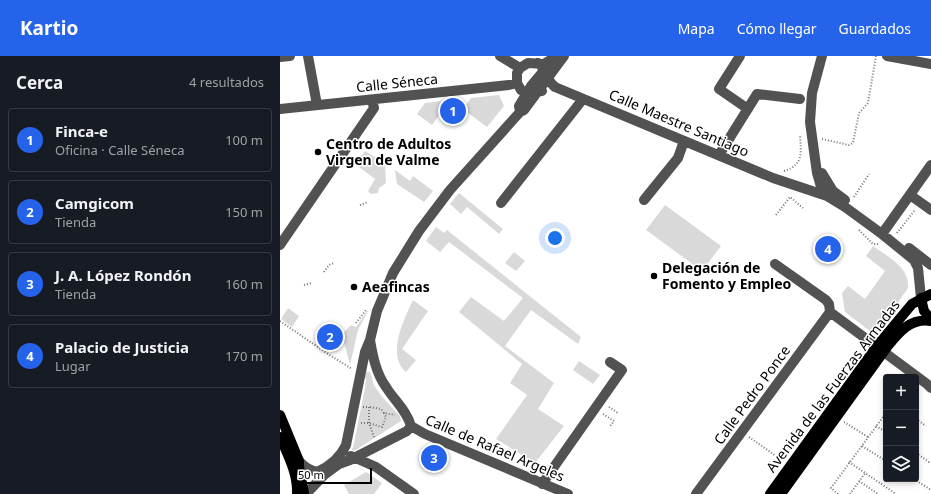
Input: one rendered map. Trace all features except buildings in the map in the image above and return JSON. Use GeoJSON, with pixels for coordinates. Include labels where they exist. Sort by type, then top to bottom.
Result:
{"type":"FeatureCollection","features":[{"type":"Feature","properties":{"kind":"main road","name":"Avenida de las Fuerzas Armadas"},"geometry":{"type":"LineString","coordinates":[[770,494],[880,349],[912,304],[931,294]]}},
{"type":"Feature","properties":{"kind":"main road"},"geometry":{"type":"LineString","coordinates":[[921,298],[924,311],[931,320]]}},
{"type":"Feature","properties":{"kind":"main road","name":"Avenida de las Fuerzas Armadas"},"geometry":{"type":"LineString","coordinates":[[781,494],[837,416],[880,349],[909,324],[931,320]]}},
{"type":"Feature","properties":{"kind":"main road"},"geometry":{"type":"LineString","coordinates":[[280,415],[299,461],[298,467],[305,494]]}},
{"type":"Feature","properties":{"kind":"main road"},"geometry":{"type":"LineString","coordinates":[[280,437],[292,466],[296,480],[297,494]]}},
{"type":"Feature","properties":{"kind":"street"},"geometry":{"type":"LineString","coordinates":[[280,57],[290,56]]}},
{"type":"Feature","properties":{"kind":"street"},"geometry":{"type":"LineString","coordinates":[[308,56],[317,104]]}},
{"type":"Feature","properties":{"kind":"street"},"geometry":{"type":"LineString","coordinates":[[500,56],[520,68]]}},
{"type":"Feature","properties":{"kind":"street"},"geometry":{"type":"LineString","coordinates":[[555,87],[538,92],[527,93],[521,90],[516,78],[520,68],[528,63],[543,71],[549,70],[557,60],[558,56]]}},
{"type":"Feature","properties":{"kind":"street"},"geometry":{"type":"LineString","coordinates":[[299,461],[310,470],[317,472],[334,462],[343,452],[346,445],[365,352],[370,340],[377,311],[393,273],[419,231],[450,190],[520,112],[524,110],[538,92],[544,64],[558,56]]}},
{"type":"Feature","properties":{"kind":"street"},"geometry":{"type":"LineString","coordinates":[[740,56],[719,90],[748,108]]}},
{"type":"Feature","properties":{"kind":"street"},"geometry":{"type":"LineString","coordinates":[[822,56],[812,93],[810,122],[817,173],[821,187],[827,196]]}},
{"type":"Feature","properties":{"kind":"street"},"geometry":{"type":"LineString","coordinates":[[887,56],[931,64]]}},
{"type":"Feature","properties":{"kind":"street"},"geometry":{"type":"LineString","coordinates":[[520,112],[520,106],[527,93],[543,71]]}},
{"type":"Feature","properties":{"kind":"street","name":"Calle Maestre Santiago"},"geometry":{"type":"LineString","coordinates":[[543,71],[555,87],[773,178],[827,196],[884,232]]}},
{"type":"Feature","properties":{"kind":"street","name":"Calle Séneca"},"geometry":{"type":"LineString","coordinates":[[280,109],[317,104],[509,86],[517,83]]}},
{"type":"Feature","properties":{"kind":"street"},"geometry":{"type":"LineString","coordinates":[[719,155],[757,94],[800,99]]}},
{"type":"Feature","properties":{"kind":"street"},"geometry":{"type":"LineString","coordinates":[[501,203],[583,99]]}},
{"type":"Feature","properties":{"kind":"street"},"geometry":{"type":"LineString","coordinates":[[280,245],[374,108],[372,100]]}},
{"type":"Feature","properties":{"kind":"street"},"geometry":{"type":"LineString","coordinates":[[644,200],[678,158],[684,140]]}},
{"type":"Feature","properties":{"kind":"street"},"geometry":{"type":"LineString","coordinates":[[815,159],[833,191],[850,203],[884,232],[890,242],[914,260],[918,268],[921,298]]}},
{"type":"Feature","properties":{"kind":"street"},"geometry":{"type":"LineString","coordinates":[[884,232],[931,165]]}},
{"type":"Feature","properties":{"kind":"street"},"geometry":{"type":"LineString","coordinates":[[910,195],[931,210]]}},
{"type":"Feature","properties":{"kind":"street"},"geometry":{"type":"LineString","coordinates":[[890,242],[931,265]]}},
{"type":"Feature","properties":{"kind":"street"},"geometry":{"type":"LineString","coordinates":[[775,264],[826,300],[829,304],[830,312],[931,388]]}},
{"type":"Feature","properties":{"kind":"street"},"geometry":{"type":"LineString","coordinates":[[912,304],[920,288]]}},
{"type":"Feature","properties":{"kind":"street","name":"Calle Pedro Ponce"},"geometry":{"type":"LineString","coordinates":[[696,494],[830,312]]}},
{"type":"Feature","properties":{"kind":"street"},"geometry":{"type":"LineString","coordinates":[[305,494],[324,475],[339,464],[407,431],[410,423],[378,373],[370,340]]}},
{"type":"Feature","properties":{"kind":"street"},"geometry":{"type":"LineString","coordinates":[[542,484],[622,370],[610,362]]}},
{"type":"Feature","properties":{"kind":"street"},"geometry":{"type":"LineString","coordinates":[[360,374],[362,371],[369,368],[376,370],[378,373]]}},
{"type":"Feature","properties":{"kind":"street","name":"Calle de Rafael Argeles"},"geometry":{"type":"LineString","coordinates":[[410,423],[432,437],[568,494]]}},
{"type":"Feature","properties":{"kind":"street"},"geometry":{"type":"LineString","coordinates":[[346,445],[348,453],[354,458],[376,467],[414,494]]}},
{"type":"Feature","properties":{"kind":"street"},"geometry":{"type":"LineString","coordinates":[[375,447],[370,456],[376,467]]}},
{"type":"Feature","properties":{"kind":"path"},"geometry":{"type":"LineString","coordinates":[[821,132],[822,139],[849,145],[853,143],[859,113],[868,103],[876,56]]}},
{"type":"Feature","properties":{"kind":"path"},"geometry":{"type":"LineString","coordinates":[[773,178],[777,170],[784,171],[797,164],[802,151],[800,129]]}},
{"type":"Feature","properties":{"kind":"path"},"geometry":{"type":"LineString","coordinates":[[850,203],[869,174]]}},
{"type":"Feature","properties":{"kind":"path"},"geometry":{"type":"LineString","coordinates":[[776,214],[790,197],[804,208]]}},
{"type":"Feature","properties":{"kind":"path"},"geometry":{"type":"LineString","coordinates":[[360,205],[368,202]]}},
{"type":"Feature","properties":{"kind":"path"},"geometry":{"type":"LineString","coordinates":[[856,224],[859,231],[872,244],[890,242],[921,203]]}},
{"type":"Feature","properties":{"kind":"path"},"geometry":{"type":"LineString","coordinates":[[324,272],[329,265],[334,263]]}},
{"type":"Feature","properties":{"kind":"path"},"geometry":{"type":"LineString","coordinates":[[304,285],[312,283]]}},
{"type":"Feature","properties":{"kind":"path"},"geometry":{"type":"LineString","coordinates":[[356,323],[366,310]]}},
{"type":"Feature","properties":{"kind":"path"},"geometry":{"type":"LineString","coordinates":[[280,321],[360,374]]}},
{"type":"Feature","properties":{"kind":"path"},"geometry":{"type":"LineString","coordinates":[[333,333],[338,337]]}},
{"type":"Feature","properties":{"kind":"path"},"geometry":{"type":"LineString","coordinates":[[353,407],[381,408],[386,417],[382,427],[369,423]]}},
{"type":"Feature","properties":{"kind":"path"},"geometry":{"type":"LineString","coordinates":[[369,407],[369,423],[375,447]]}},
{"type":"Feature","properties":{"kind":"path"},"geometry":{"type":"LineString","coordinates":[[613,410],[618,413]]}},
{"type":"Feature","properties":{"kind":"path"},"geometry":{"type":"LineString","coordinates":[[384,413],[410,423]]}},
{"type":"Feature","properties":{"kind":"path"},"geometry":{"type":"LineString","coordinates":[[837,416],[868,438]]}},
{"type":"Feature","properties":{"kind":"path"},"geometry":{"type":"LineString","coordinates":[[838,494],[831,488],[883,417]]}},
{"type":"Feature","properties":{"kind":"path"},"geometry":{"type":"LineString","coordinates":[[608,418],[614,421],[610,426]]}},
{"type":"Feature","properties":{"kind":"path"},"geometry":{"type":"LineString","coordinates":[[919,421],[926,426]]}},
{"type":"Feature","properties":{"kind":"path"},"geometry":{"type":"LineString","coordinates":[[876,426],[883,430]]}},
{"type":"Feature","properties":{"kind":"path"},"geometry":{"type":"LineString","coordinates":[[742,432],[790,466]]}},
{"type":"Feature","properties":{"kind":"path"},"geometry":{"type":"LineString","coordinates":[[862,446],[883,459]]}},
{"type":"Feature","properties":{"kind":"path"},"geometry":{"type":"LineString","coordinates":[[919,455],[929,462],[931,461]]}},
{"type":"Feature","properties":{"kind":"path"},"geometry":{"type":"LineString","coordinates":[[849,462],[866,472],[896,494]]}},
{"type":"Feature","properties":{"kind":"path"},"geometry":{"type":"LineString","coordinates":[[850,494],[866,472]]}},
{"type":"Feature","properties":{"kind":"path"},"geometry":{"type":"LineString","coordinates":[[859,481],[878,494]]}},
{"type":"Feature","properties":{"kind":"path"},"geometry":{"type":"LineString","coordinates":[[919,482],[931,490]]}},
{"type":"Feature","properties":{"kind":"shaded area"},"geometry":{"type":"Polygon","coordinates":[[[499,95],[504,106],[487,127],[463,109],[471,98],[499,95]]]}},
{"type":"Feature","properties":{"kind":"shaded area"},"geometry":{"type":"Polygon","coordinates":[[[450,100],[432,125],[417,114],[425,103],[450,100]]]}},
{"type":"Feature","properties":{"kind":"shaded area"},"geometry":{"type":"Polygon","coordinates":[[[365,151],[385,163],[386,183],[379,188],[378,193],[371,194],[368,191],[375,179],[355,164],[365,151]]]}},
{"type":"Feature","properties":{"kind":"shaded area"},"geometry":{"type":"Polygon","coordinates":[[[395,170],[410,181],[413,176],[433,191],[424,202],[397,184],[395,170]]]}},
{"type":"Feature","properties":{"kind":"shaded area"},"geometry":{"type":"Polygon","coordinates":[[[459,193],[503,229],[499,234],[467,207],[461,214],[450,204],[459,193]]]}},
{"type":"Feature","properties":{"kind":"shaded area"},"geometry":{"type":"Polygon","coordinates":[[[665,205],[721,246],[702,271],[646,230],[665,205]]]}},
{"type":"Feature","properties":{"kind":"shaded area"},"geometry":{"type":"Polygon","coordinates":[[[436,227],[444,233],[447,230],[581,337],[578,344],[531,310],[505,346],[554,383],[538,409],[564,426],[535,463],[496,439],[527,395],[510,383],[522,364],[459,312],[471,297],[504,321],[523,298],[449,242],[440,252],[426,241],[436,227]]]}},
{"type":"Feature","properties":{"kind":"shaded area"},"geometry":{"type":"Polygon","coordinates":[[[873,246],[902,268],[908,281],[908,288],[875,335],[845,312],[842,293],[848,286],[865,299],[885,271],[866,256],[873,246]]]}},
{"type":"Feature","properties":{"kind":"shaded area"},"geometry":{"type":"Polygon","coordinates":[[[514,252],[525,261],[516,271],[505,263],[514,252]]]}},
{"type":"Feature","properties":{"kind":"shaded area"},"geometry":{"type":"Polygon","coordinates":[[[413,300],[428,311],[402,349],[416,360],[406,372],[400,365],[397,356],[397,347],[405,317],[413,300]]]}},
{"type":"Feature","properties":{"kind":"shaded area"},"geometry":{"type":"Polygon","coordinates":[[[288,308],[299,316],[292,327],[281,319],[288,308]]]}},
{"type":"Feature","properties":{"kind":"shaded area"},"geometry":{"type":"Polygon","coordinates":[[[367,311],[358,330],[350,365],[342,334],[351,325],[356,327],[367,311]]]}},
{"type":"Feature","properties":{"kind":"shaded area"},"geometry":{"type":"Polygon","coordinates":[[[579,361],[600,375],[593,384],[573,370],[579,361]]]}},
{"type":"Feature","properties":{"kind":"shaded area"},"geometry":{"type":"Polygon","coordinates":[[[366,372],[370,372],[373,383],[386,401],[400,416],[401,421],[354,451],[351,448],[353,448],[365,388],[366,379],[364,378],[366,372]]]}},
{"type":"Feature","properties":{"kind":"shaded area"},"geometry":{"type":"Polygon","coordinates":[[[366,472],[382,483],[374,494],[349,494],[344,485],[366,472]]]}},
{"type":"Feature","properties":{"kind":"place","name":"Finca-e"},"geometry":{"type":"Point","coordinates":[453,111]}},
{"type":"Feature","properties":{"kind":"place","name":"Centro de Adultos Virgen de Valme"},"geometry":{"type":"Point","coordinates":[318,152]}},
{"type":"Feature","properties":{"kind":"place","name":"Palacio de Justicia"},"geometry":{"type":"Point","coordinates":[828,249]}},
{"type":"Feature","properties":{"kind":"place","name":"Delegación de Fomento y Empleo"},"geometry":{"type":"Point","coordinates":[654,276]}},
{"type":"Feature","properties":{"kind":"place","name":"Aeafincas"},"geometry":{"type":"Point","coordinates":[354,287]}},
{"type":"Feature","properties":{"kind":"place","name":"Camgicom"},"geometry":{"type":"Point","coordinates":[330,337]}},
{"type":"Feature","properties":{"kind":"place","name":"J. A. López Rondón"},"geometry":{"type":"Point","coordinates":[434,458]}}]}
